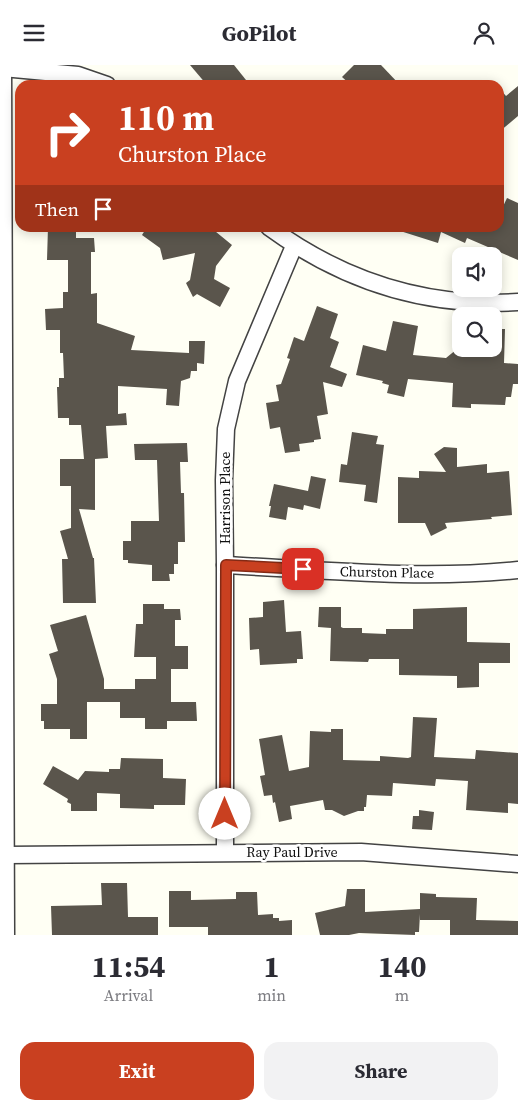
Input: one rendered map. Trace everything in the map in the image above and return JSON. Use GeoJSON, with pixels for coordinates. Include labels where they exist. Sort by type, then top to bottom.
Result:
{"type":"FeatureCollection","features":[{"type":"Feature","properties":{"kind":"street"},"geometry":{"type":"LineString","coordinates":[[6,935],[2,435],[3,66],[78,75],[92,80]]}},
{"type":"Feature","properties":{"kind":"street"},"geometry":{"type":"LineString","coordinates":[[276,232],[294,246],[354,277],[384,287],[444,300],[492,304],[518,302]]}},
{"type":"Feature","properties":{"kind":"street","name":"Harrison Place"},"geometry":{"type":"LineString","coordinates":[[225,852],[226,565],[224,480],[226,429],[231,402],[245,362],[294,246]]}},
{"type":"Feature","properties":{"kind":"street","name":"Churston Place"},"geometry":{"type":"LineString","coordinates":[[226,565],[380,573],[486,573],[518,570]]}},
{"type":"Feature","properties":{"kind":"street","name":"Ray Paul Drive"},"geometry":{"type":"LineString","coordinates":[[6,855],[225,852],[361,853],[518,864]]}},
{"type":"Feature","properties":{"kind":"building"},"geometry":{"type":"Polygon","coordinates":[[[190,65],[234,65],[246,80],[203,80],[190,65]]]}},
{"type":"Feature","properties":{"kind":"building"},"geometry":{"type":"Polygon","coordinates":[[[354,65],[381,65],[395,80],[345,80],[342,77],[354,65]]]}},
{"type":"Feature","properties":{"kind":"building"},"geometry":{"type":"Polygon","coordinates":[[[518,86],[518,116],[504,128],[504,94],[506,96],[518,86]]]}},
{"type":"Feature","properties":{"kind":"building"},"geometry":{"type":"Polygon","coordinates":[[[507,198],[518,203],[518,260],[502,253],[502,247],[488,247],[467,238],[465,243],[441,232],[504,232],[504,204],[507,198]]]}},
{"type":"Feature","properties":{"kind":"building"},"geometry":{"type":"Polygon","coordinates":[[[48,232],[76,232],[76,238],[94,238],[95,252],[91,252],[91,294],[97,293],[97,323],[135,336],[131,350],[189,353],[189,341],[205,341],[204,364],[197,363],[197,371],[191,371],[190,378],[181,381],[179,406],[166,405],[167,389],[118,386],[118,414],[126,413],[127,425],[106,426],[108,458],[95,459],[95,510],[79,509],[94,558],[96,603],[63,603],[62,559],[68,559],[60,531],[71,528],[71,486],[60,486],[60,459],[84,459],[81,425],[69,425],[69,418],[58,418],[57,387],[59,387],[59,378],[64,378],[63,353],[60,353],[60,330],[46,330],[45,309],[63,308],[63,292],[68,292],[68,260],[47,260],[48,232]]]}},
{"type":"Feature","properties":{"kind":"building"},"geometry":{"type":"Polygon","coordinates":[[[144,232],[216,232],[232,245],[216,266],[214,279],[230,288],[220,307],[197,294],[193,297],[186,283],[190,280],[195,253],[163,260],[160,248],[142,235],[144,232]]]}},
{"type":"Feature","properties":{"kind":"building"},"geometry":{"type":"Polygon","coordinates":[[[403,232],[441,232],[438,243],[403,232]]]}},
{"type":"Feature","properties":{"kind":"building"},"geometry":{"type":"Polygon","coordinates":[[[317,306],[338,314],[330,338],[339,342],[330,367],[347,374],[342,387],[323,382],[328,414],[317,416],[321,439],[299,444],[300,451],[285,453],[280,427],[270,429],[266,403],[279,401],[276,385],[281,384],[290,359],[287,358],[294,337],[304,341],[317,306]]]}},
{"type":"Feature","properties":{"kind":"building"},"geometry":{"type":"Polygon","coordinates":[[[393,321],[418,326],[413,355],[446,358],[452,353],[452,357],[502,357],[502,329],[505,329],[504,363],[518,364],[518,384],[513,384],[511,397],[506,397],[505,405],[471,404],[471,408],[452,407],[453,383],[408,379],[404,397],[387,393],[389,385],[382,383],[383,381],[356,375],[363,345],[386,351],[393,321]]]}},
{"type":"Feature","properties":{"kind":"building"},"geometry":{"type":"Polygon","coordinates":[[[352,432],[378,436],[376,444],[384,445],[377,503],[364,501],[366,485],[339,482],[341,464],[347,465],[352,432]]]}},
{"type":"Feature","properties":{"kind":"building"},"geometry":{"type":"Polygon","coordinates":[[[187,443],[188,462],[180,462],[181,493],[184,493],[185,542],[178,542],[178,564],[174,564],[174,574],[169,574],[170,581],[152,581],[152,565],[128,563],[128,560],[123,560],[123,541],[131,541],[131,521],[159,521],[157,460],[135,460],[134,444],[187,443]]]}},
{"type":"Feature","properties":{"kind":"building"},"geometry":{"type":"Polygon","coordinates":[[[444,447],[457,448],[457,467],[487,464],[487,473],[509,471],[512,515],[491,517],[492,519],[445,523],[447,528],[431,536],[425,523],[398,523],[398,477],[419,478],[419,471],[446,472],[434,454],[444,447]]]}},
{"type":"Feature","properties":{"kind":"building"},"geometry":{"type":"Polygon","coordinates":[[[311,476],[326,479],[320,509],[304,505],[303,510],[288,507],[286,520],[269,517],[271,506],[269,506],[274,484],[308,491],[311,476]]]}},
{"type":"Feature","properties":{"kind":"building"},"geometry":{"type":"Polygon","coordinates":[[[284,600],[286,632],[301,631],[303,659],[297,659],[297,663],[260,665],[259,649],[250,650],[249,618],[263,617],[263,602],[284,600]]]}},
{"type":"Feature","properties":{"kind":"building"},"geometry":{"type":"Polygon","coordinates":[[[143,604],[164,604],[164,609],[180,609],[181,620],[175,620],[175,646],[188,646],[188,669],[171,669],[171,702],[196,702],[197,721],[167,721],[167,729],[145,729],[145,718],[120,718],[120,702],[87,702],[87,739],[70,739],[70,729],[44,729],[44,721],[41,721],[41,704],[57,704],[57,679],[49,654],[58,651],[50,625],[86,615],[104,679],[104,689],[135,689],[135,679],[156,679],[156,657],[134,657],[136,624],[143,624],[143,604]]]}},
{"type":"Feature","properties":{"kind":"building"},"geometry":{"type":"Polygon","coordinates":[[[319,607],[341,607],[341,627],[343,628],[362,628],[362,633],[386,634],[386,629],[413,629],[413,609],[467,607],[467,642],[510,643],[510,663],[479,663],[479,687],[457,688],[457,676],[399,675],[399,659],[369,659],[368,662],[330,661],[331,628],[318,627],[319,607]]]}},
{"type":"Feature","properties":{"kind":"building"},"geometry":{"type":"Polygon","coordinates":[[[413,717],[437,718],[434,757],[475,759],[476,750],[518,753],[518,804],[508,803],[508,813],[466,810],[468,781],[436,779],[435,786],[393,783],[392,796],[367,795],[364,811],[344,816],[332,810],[325,810],[323,800],[290,806],[292,819],[279,822],[272,795],[264,796],[260,776],[265,775],[259,739],[282,735],[289,771],[309,767],[310,731],[331,732],[331,729],[343,729],[343,760],[380,761],[380,756],[408,758],[411,757],[413,717]]]}},
{"type":"Feature","properties":{"kind":"building"},"geometry":{"type":"Polygon","coordinates":[[[121,758],[163,759],[163,778],[186,779],[185,805],[154,805],[154,809],[120,808],[120,794],[97,793],[97,811],[71,811],[71,804],[67,802],[68,799],[43,784],[53,766],[78,780],[85,771],[109,772],[109,769],[120,769],[121,758]]]}},
{"type":"Feature","properties":{"kind":"building"},"geometry":{"type":"Polygon","coordinates":[[[419,810],[434,812],[432,830],[412,829],[413,816],[419,816],[419,810]]]}},
{"type":"Feature","properties":{"kind":"building"},"geometry":{"type":"Polygon","coordinates":[[[101,883],[127,883],[128,917],[158,917],[158,935],[52,935],[51,906],[102,905],[101,883]]]}},
{"type":"Feature","properties":{"kind":"building"},"geometry":{"type":"Polygon","coordinates":[[[347,889],[365,889],[365,912],[420,909],[420,893],[436,894],[436,897],[477,898],[476,920],[518,921],[518,935],[450,935],[450,920],[420,920],[420,914],[419,932],[415,932],[415,935],[359,933],[320,935],[315,913],[345,906],[347,889]]]}},
{"type":"Feature","properties":{"kind":"building"},"geometry":{"type":"Polygon","coordinates":[[[169,891],[191,891],[191,900],[236,899],[236,892],[257,892],[258,915],[273,914],[273,918],[279,918],[279,921],[292,920],[292,935],[208,935],[208,927],[169,927],[169,891]]]}},
{"type":"Feature","properties":{"kind":"route"},"geometry":{"type":"LineString","coordinates":[[225,814],[226,565],[303,569]]}}]}
